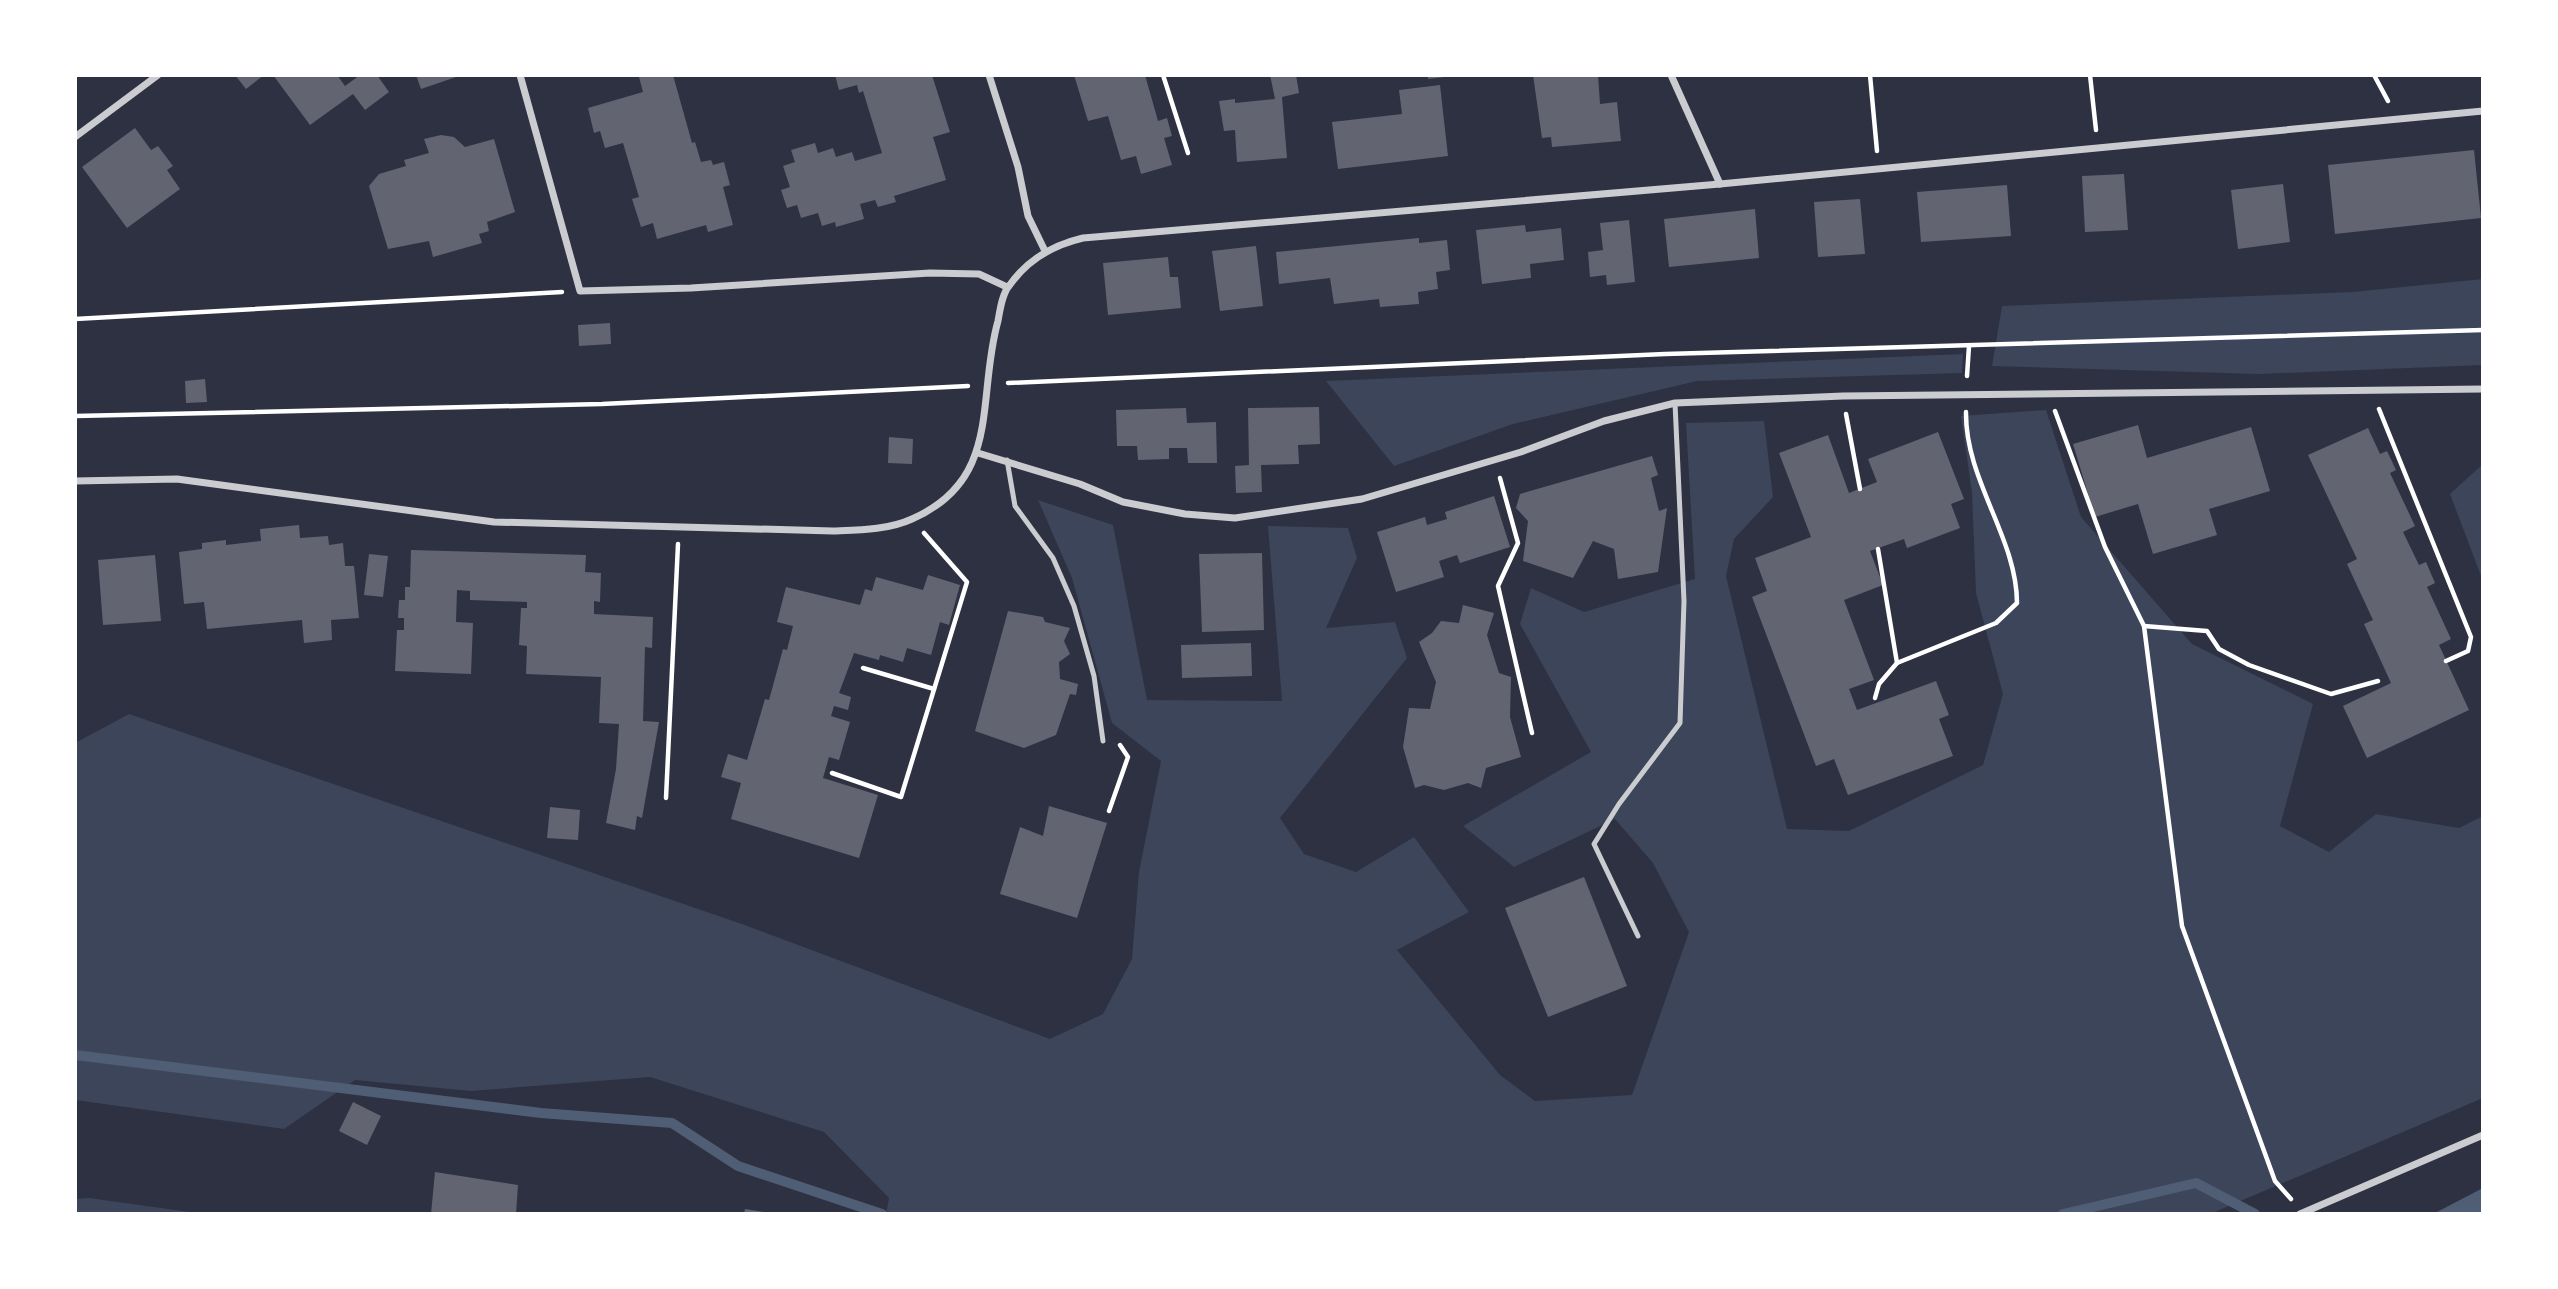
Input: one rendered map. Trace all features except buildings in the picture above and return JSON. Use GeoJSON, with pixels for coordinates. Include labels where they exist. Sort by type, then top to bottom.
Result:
{"type":"FeatureCollection","features":[{"type":"Feature","properties":{"kind":"street"},"geometry":{"type":"LineString","coordinates":[[75,136],[158,75]]}},
{"type":"Feature","properties":{"kind":"street"},"geometry":{"type":"LineString","coordinates":[[520,75],[580,291],[691,288],[930,273],[979,274],[1007,287]]}},
{"type":"Feature","properties":{"kind":"street"},"geometry":{"type":"LineString","coordinates":[[989,75],[1017,167],[1028,216],[1045,251]]}},
{"type":"Feature","properties":{"kind":"street"},"geometry":{"type":"LineString","coordinates":[[1671,75],[1720,184]]}},
{"type":"Feature","properties":{"kind":"street"},"geometry":{"type":"LineString","coordinates":[[75,481],[177,479],[494,522],[833,531],[876,529],[912,519],[953,493],[978,453],[993,339],[1007,287],[1045,251],[1095,236],[1720,184],[2483,111]]}},
{"type":"Feature","properties":{"kind":"street"},"geometry":{"type":"LineString","coordinates":[[978,453],[1007,460],[1123,502],[1185,514],[1235,518],[1362,499],[1495,460],[1604,421],[1675,403],[1843,396],[2483,389]]}},
{"type":"Feature","properties":{"kind":"street"},"geometry":{"type":"LineString","coordinates":[[2302,1213],[2483,1135]]}},
{"type":"Feature","properties":{"kind":"lane"},"geometry":{"type":"LineString","coordinates":[[1638,936],[1594,844],[1619,804],[1680,723],[1684,601],[1675,403]]}},
{"type":"Feature","properties":{"kind":"lane"},"geometry":{"type":"LineString","coordinates":[[1007,460],[1015,506],[1053,558],[1074,606],[1094,676],[1103,741]]}},
{"type":"Feature","properties":{"kind":"path"},"geometry":{"type":"LineString","coordinates":[[1163,75],[1188,153]]}},
{"type":"Feature","properties":{"kind":"path"},"geometry":{"type":"LineString","coordinates":[[1870,75],[1878,168]]}},
{"type":"Feature","properties":{"kind":"path"},"geometry":{"type":"LineString","coordinates":[[2090,75],[2097,147]]}},
{"type":"Feature","properties":{"kind":"path"},"geometry":{"type":"LineString","coordinates":[[75,319],[580,291]]}},
{"type":"Feature","properties":{"kind":"path"},"geometry":{"type":"LineString","coordinates":[[1020,382],[1665,354],[2483,330]]}},
{"type":"Feature","properties":{"kind":"path"},"geometry":{"type":"LineString","coordinates":[[1967,377],[1969,346]]}},
{"type":"Feature","properties":{"kind":"path"},"geometry":{"type":"LineString","coordinates":[[75,416],[602,404],[948,387]]}},
{"type":"Feature","properties":{"kind":"path"},"geometry":{"type":"LineString","coordinates":[[2050,393],[2058,427],[2105,547],[2144,626],[2182,926],[2275,1181],[2302,1213]]}},
{"type":"Feature","properties":{"kind":"path"},"geometry":{"type":"LineString","coordinates":[[1875,698],[1879,684],[1897,663],[1996,623],[2017,603],[2017,580],[1975,472],[1966,417],[1966,395]]}},
{"type":"Feature","properties":{"kind":"path"},"geometry":{"type":"LineString","coordinates":[[1843,396],[1860,489]]}},
{"type":"Feature","properties":{"kind":"path"},"geometry":{"type":"LineString","coordinates":[[2386,427],[2471,638],[2468,651],[2446,661]]}},
{"type":"Feature","properties":{"kind":"path"},"geometry":{"type":"LineString","coordinates":[[1495,460],[1518,543],[1498,586],[1532,733]]}},
{"type":"Feature","properties":{"kind":"path"},"geometry":{"type":"LineString","coordinates":[[831,773],[901,797],[967,582],[912,519]]}},
{"type":"Feature","properties":{"kind":"path"},"geometry":{"type":"LineString","coordinates":[[666,798],[679,526]]}},
{"type":"Feature","properties":{"kind":"path"},"geometry":{"type":"LineString","coordinates":[[1878,548],[1897,663]]}},
{"type":"Feature","properties":{"kind":"path"},"geometry":{"type":"LineString","coordinates":[[2144,626],[2207,631],[2219,649],[2249,665],[2331,694],[2378,681]]}},
{"type":"Feature","properties":{"kind":"path"},"geometry":{"type":"LineString","coordinates":[[863,668],[934,689]]}},
{"type":"Feature","properties":{"kind":"path"},"geometry":{"type":"LineString","coordinates":[[1099,716],[1128,757],[1109,811]]}},
{"type":"Feature","properties":{"kind":"shaded area"},"geometry":{"type":"Polygon","coordinates":[[[2483,279],[2483,365],[2258,374],[1992,366],[2002,306],[2352,292],[2483,279]]]}},
{"type":"Feature","properties":{"kind":"shaded area"},"geometry":{"type":"Polygon","coordinates":[[[1963,354],[1962,373],[1697,381],[1513,424],[1394,466],[1326,381],[1963,354]]]}},
{"type":"Feature","properties":{"kind":"shaded area"},"geometry":{"type":"Polygon","coordinates":[[[2046,410],[2081,517],[2192,644],[2313,704],[2280,826],[2329,852],[2376,814],[2459,828],[2483,816],[2483,1098],[2210,1214],[886,1214],[889,1198],[824,1132],[650,1077],[471,1091],[355,1080],[284,1129],[75,1100],[75,743],[129,714],[742,924],[1050,1039],[1103,1014],[1132,959],[1139,872],[1161,761],[1112,723],[1072,578],[1038,500],[1113,525],[1147,700],[1282,701],[1268,526],[1348,528],[1357,558],[1326,628],[1395,622],[1407,658],[1280,818],[1304,854],[1356,872],[1414,837],[1469,912],[1397,950],[1500,1075],[1535,1101],[1632,1095],[1689,932],[1653,863],[1615,819],[1514,867],[1463,826],[1591,752],[1520,624],[1531,588],[1584,612],[1695,579],[1686,423],[1764,421],[1773,497],[1734,539],[1726,576],[1787,829],[1849,831],[1983,765],[2003,694],[1976,593],[1972,493],[1961,416],[2046,410]]]}},
{"type":"Feature","properties":{"kind":"shaded area"},"geometry":{"type":"Polygon","coordinates":[[[2483,464],[2483,581],[2450,494],[2483,464]]]}},
{"type":"Feature","properties":{"kind":"shaded area"},"geometry":{"type":"Polygon","coordinates":[[[2483,1188],[2483,1214],[2433,1214],[2483,1188]]]}},
{"type":"Feature","properties":{"kind":"shaded area"},"geometry":{"type":"Polygon","coordinates":[[[89,1198],[204,1214],[75,1214],[75,1199],[89,1198]]]}},
{"type":"Feature","properties":{"kind":"waterway"},"geometry":{"type":"LineString","coordinates":[[75,1055],[541,1113],[672,1123],[738,1166],[882,1214]]}},
{"type":"Feature","properties":{"kind":"waterway"},"geometry":{"type":"LineString","coordinates":[[2063,1214],[2196,1183],[2255,1214]]}}]}
